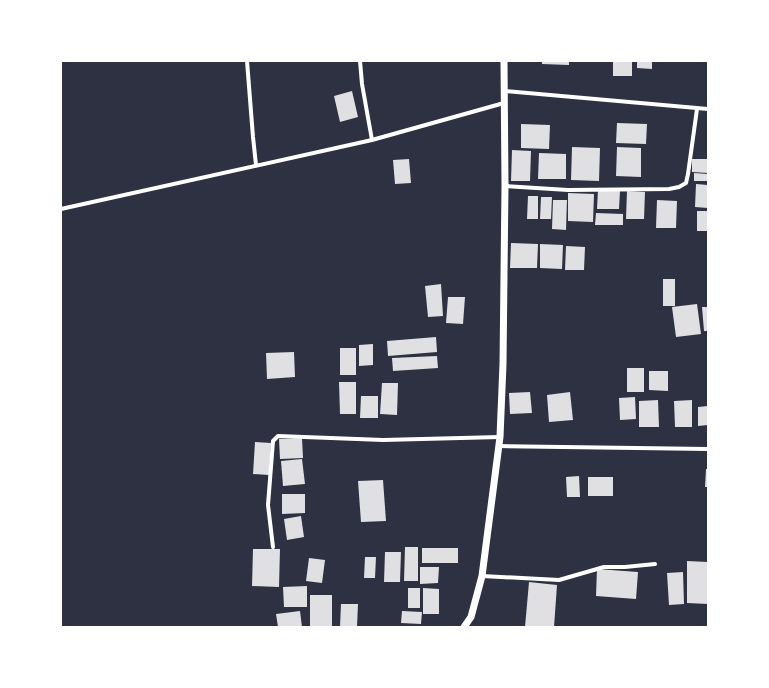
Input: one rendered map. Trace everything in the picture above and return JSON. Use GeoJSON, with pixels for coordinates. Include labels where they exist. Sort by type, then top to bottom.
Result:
{"type":"FeatureCollection","features":[{"type":"Feature","properties":{"kind":"street"},"geometry":{"type":"LineString","coordinates":[[247,61],[256,165]]}},
{"type":"Feature","properties":{"kind":"street"},"geometry":{"type":"LineString","coordinates":[[360,61],[362,84],[372,140]]}},
{"type":"Feature","properties":{"kind":"street"},"geometry":{"type":"LineString","coordinates":[[464,627],[471,617],[482,576],[500,437],[503,364],[505,186],[504,61]]}},
{"type":"Feature","properties":{"kind":"street"},"geometry":{"type":"LineString","coordinates":[[504,91],[708,109]]}},
{"type":"Feature","properties":{"kind":"street"},"geometry":{"type":"LineString","coordinates":[[61,209],[372,140],[504,103]]}},
{"type":"Feature","properties":{"kind":"street"},"geometry":{"type":"LineString","coordinates":[[505,186],[568,190],[669,189],[679,187],[686,182],[688,174],[696,109]]}},
{"type":"Feature","properties":{"kind":"street"},"geometry":{"type":"LineString","coordinates":[[273,546],[268,505],[273,441],[278,436],[383,440],[500,437]]}},
{"type":"Feature","properties":{"kind":"street"},"geometry":{"type":"LineString","coordinates":[[498,446],[708,449]]}},
{"type":"Feature","properties":{"kind":"street"},"geometry":{"type":"LineString","coordinates":[[482,576],[559,580],[604,566],[626,567],[655,564]]}},
{"type":"Feature","properties":{"kind":"building"},"geometry":{"type":"Polygon","coordinates":[[[542,61],[569,61],[569,65],[542,64],[542,61]]]}},
{"type":"Feature","properties":{"kind":"building"},"geometry":{"type":"Polygon","coordinates":[[[613,61],[632,61],[632,76],[613,76],[613,61]]]}},
{"type":"Feature","properties":{"kind":"building"},"geometry":{"type":"Polygon","coordinates":[[[637,61],[652,61],[652,69],[637,68],[637,61]]]}},
{"type":"Feature","properties":{"kind":"building"},"geometry":{"type":"Polygon","coordinates":[[[352,91],[358,117],[340,122],[334,96],[352,91]]]}},
{"type":"Feature","properties":{"kind":"building"},"geometry":{"type":"Polygon","coordinates":[[[617,123],[647,124],[646,144],[616,143],[617,123]]]}},
{"type":"Feature","properties":{"kind":"building"},"geometry":{"type":"Polygon","coordinates":[[[521,124],[550,125],[549,149],[521,148],[521,124]]]}},
{"type":"Feature","properties":{"kind":"building"},"geometry":{"type":"Polygon","coordinates":[[[572,147],[600,148],[599,181],[571,180],[572,147]]]}},
{"type":"Feature","properties":{"kind":"building"},"geometry":{"type":"Polygon","coordinates":[[[617,147],[641,148],[641,177],[616,176],[617,147]]]}},
{"type":"Feature","properties":{"kind":"building"},"geometry":{"type":"Polygon","coordinates":[[[512,150],[531,151],[530,181],[511,181],[512,150]]]}},
{"type":"Feature","properties":{"kind":"building"},"geometry":{"type":"Polygon","coordinates":[[[539,153],[566,154],[566,179],[538,179],[539,153]]]}},
{"type":"Feature","properties":{"kind":"building"},"geometry":{"type":"Polygon","coordinates":[[[409,159],[411,183],[395,184],[393,160],[409,159]]]}},
{"type":"Feature","properties":{"kind":"building"},"geometry":{"type":"Polygon","coordinates":[[[692,159],[708,159],[708,173],[692,172],[692,159]]]}},
{"type":"Feature","properties":{"kind":"building"},"geometry":{"type":"Polygon","coordinates":[[[694,173],[708,174],[708,181],[694,181],[694,173]]]}},
{"type":"Feature","properties":{"kind":"building"},"geometry":{"type":"Polygon","coordinates":[[[696,184],[708,185],[708,208],[695,207],[696,184]]]}},
{"type":"Feature","properties":{"kind":"building"},"geometry":{"type":"Polygon","coordinates":[[[598,190],[620,191],[619,209],[597,209],[598,190]]]}},
{"type":"Feature","properties":{"kind":"building"},"geometry":{"type":"Polygon","coordinates":[[[627,191],[645,192],[644,219],[626,219],[627,191]]]}},
{"type":"Feature","properties":{"kind":"building"},"geometry":{"type":"Polygon","coordinates":[[[568,193],[594,194],[593,222],[568,221],[568,193]]]}},
{"type":"Feature","properties":{"kind":"building"},"geometry":{"type":"Polygon","coordinates":[[[528,196],[538,196],[538,219],[527,219],[528,196]]]}},
{"type":"Feature","properties":{"kind":"building"},"geometry":{"type":"Polygon","coordinates":[[[541,197],[552,197],[551,219],[540,219],[541,197]]]}},
{"type":"Feature","properties":{"kind":"building"},"geometry":{"type":"Polygon","coordinates":[[[553,200],[567,200],[566,230],[552,229],[553,200]]]}},
{"type":"Feature","properties":{"kind":"building"},"geometry":{"type":"Polygon","coordinates":[[[657,200],[677,201],[676,228],[656,228],[657,200]]]}},
{"type":"Feature","properties":{"kind":"building"},"geometry":{"type":"Polygon","coordinates":[[[697,211],[708,211],[708,231],[697,231],[697,211]]]}},
{"type":"Feature","properties":{"kind":"building"},"geometry":{"type":"Polygon","coordinates":[[[596,213],[623,214],[623,225],[595,225],[596,213]]]}},
{"type":"Feature","properties":{"kind":"building"},"geometry":{"type":"Polygon","coordinates":[[[511,243],[538,244],[537,268],[510,268],[511,243]]]}},
{"type":"Feature","properties":{"kind":"building"},"geometry":{"type":"Polygon","coordinates":[[[540,244],[563,245],[562,269],[540,268],[540,244]]]}},
{"type":"Feature","properties":{"kind":"building"},"geometry":{"type":"Polygon","coordinates":[[[566,246],[585,247],[584,270],[565,270],[566,246]]]}},
{"type":"Feature","properties":{"kind":"building"},"geometry":{"type":"Polygon","coordinates":[[[663,279],[675,279],[675,306],[663,306],[663,279]]]}},
{"type":"Feature","properties":{"kind":"building"},"geometry":{"type":"Polygon","coordinates":[[[441,284],[443,316],[428,317],[425,286],[441,284]]]}},
{"type":"Feature","properties":{"kind":"building"},"geometry":{"type":"Polygon","coordinates":[[[448,297],[465,297],[463,324],[446,323],[448,297]]]}},
{"type":"Feature","properties":{"kind":"building"},"geometry":{"type":"Polygon","coordinates":[[[697,304],[701,334],[676,337],[672,307],[697,304]]]}},
{"type":"Feature","properties":{"kind":"building"},"geometry":{"type":"Polygon","coordinates":[[[702,307],[708,307],[708,331],[704,331],[702,307]]]}},
{"type":"Feature","properties":{"kind":"building"},"geometry":{"type":"Polygon","coordinates":[[[436,337],[437,352],[388,356],[387,341],[436,337]]]}},
{"type":"Feature","properties":{"kind":"building"},"geometry":{"type":"Polygon","coordinates":[[[373,344],[373,365],[359,366],[359,345],[373,344]]]}},
{"type":"Feature","properties":{"kind":"building"},"geometry":{"type":"Polygon","coordinates":[[[340,348],[356,348],[356,375],[340,375],[340,348]]]}},
{"type":"Feature","properties":{"kind":"building"},"geometry":{"type":"Polygon","coordinates":[[[294,352],[295,377],[267,379],[266,353],[294,352]]]}},
{"type":"Feature","properties":{"kind":"building"},"geometry":{"type":"Polygon","coordinates":[[[437,356],[438,368],[393,371],[392,358],[437,356]]]}},
{"type":"Feature","properties":{"kind":"building"},"geometry":{"type":"Polygon","coordinates":[[[627,368],[644,368],[644,392],[627,392],[627,368]]]}},
{"type":"Feature","properties":{"kind":"building"},"geometry":{"type":"Polygon","coordinates":[[[649,371],[668,371],[668,391],[649,390],[649,371]]]}},
{"type":"Feature","properties":{"kind":"building"},"geometry":{"type":"Polygon","coordinates":[[[339,382],[356,382],[356,414],[340,414],[339,382]]]}},
{"type":"Feature","properties":{"kind":"building"},"geometry":{"type":"Polygon","coordinates":[[[382,383],[398,383],[397,415],[380,414],[382,383]]]}},
{"type":"Feature","properties":{"kind":"building"},"geometry":{"type":"Polygon","coordinates":[[[530,392],[532,413],[510,414],[509,393],[530,392]]]}},
{"type":"Feature","properties":{"kind":"building"},"geometry":{"type":"Polygon","coordinates":[[[570,392],[573,420],[549,422],[547,395],[570,392]]]}},
{"type":"Feature","properties":{"kind":"building"},"geometry":{"type":"Polygon","coordinates":[[[361,396],[378,396],[378,418],[360,418],[361,396]]]}},
{"type":"Feature","properties":{"kind":"building"},"geometry":{"type":"Polygon","coordinates":[[[635,397],[636,419],[620,420],[619,398],[635,397]]]}},
{"type":"Feature","properties":{"kind":"building"},"geometry":{"type":"Polygon","coordinates":[[[658,400],[659,427],[639,427],[639,401],[658,400]]]}},
{"type":"Feature","properties":{"kind":"building"},"geometry":{"type":"Polygon","coordinates":[[[692,400],[692,427],[675,427],[674,401],[692,400]]]}},
{"type":"Feature","properties":{"kind":"building"},"geometry":{"type":"Polygon","coordinates":[[[708,406],[708,425],[698,426],[698,407],[708,406]]]}},
{"type":"Feature","properties":{"kind":"building"},"geometry":{"type":"Polygon","coordinates":[[[302,438],[303,458],[280,459],[279,439],[302,438]]]}},
{"type":"Feature","properties":{"kind":"building"},"geometry":{"type":"Polygon","coordinates":[[[255,442],[271,443],[269,475],[253,474],[255,442]]]}},
{"type":"Feature","properties":{"kind":"building"},"geometry":{"type":"Polygon","coordinates":[[[302,459],[305,484],[283,486],[281,461],[302,459]]]}},
{"type":"Feature","properties":{"kind":"building"},"geometry":{"type":"Polygon","coordinates":[[[706,469],[708,469],[708,487],[705,487],[706,469]]]}},
{"type":"Feature","properties":{"kind":"building"},"geometry":{"type":"Polygon","coordinates":[[[579,476],[580,497],[567,497],[566,477],[579,476]]]}},
{"type":"Feature","properties":{"kind":"building"},"geometry":{"type":"Polygon","coordinates":[[[588,477],[613,477],[613,496],[588,496],[588,477]]]}},
{"type":"Feature","properties":{"kind":"building"},"geometry":{"type":"Polygon","coordinates":[[[383,480],[386,521],[361,522],[358,481],[383,480]]]}},
{"type":"Feature","properties":{"kind":"building"},"geometry":{"type":"Polygon","coordinates":[[[282,494],[305,494],[305,513],[282,514],[282,494]]]}},
{"type":"Feature","properties":{"kind":"building"},"geometry":{"type":"Polygon","coordinates":[[[301,516],[304,537],[287,540],[284,519],[301,516]]]}},
{"type":"Feature","properties":{"kind":"building"},"geometry":{"type":"Polygon","coordinates":[[[405,547],[418,547],[418,581],[404,581],[405,547]]]}},
{"type":"Feature","properties":{"kind":"building"},"geometry":{"type":"Polygon","coordinates":[[[422,548],[458,548],[458,563],[422,563],[422,548]]]}},
{"type":"Feature","properties":{"kind":"building"},"geometry":{"type":"Polygon","coordinates":[[[253,549],[280,549],[279,587],[252,586],[253,549]]]}},
{"type":"Feature","properties":{"kind":"building"},"geometry":{"type":"Polygon","coordinates":[[[385,552],[401,552],[400,582],[384,582],[385,552]]]}},
{"type":"Feature","properties":{"kind":"building"},"geometry":{"type":"Polygon","coordinates":[[[365,557],[376,557],[375,578],[364,578],[365,557]]]}},
{"type":"Feature","properties":{"kind":"building"},"geometry":{"type":"Polygon","coordinates":[[[309,558],[325,560],[322,583],[306,581],[309,558]]]}},
{"type":"Feature","properties":{"kind":"building"},"geometry":{"type":"Polygon","coordinates":[[[687,561],[708,562],[708,604],[687,603],[687,561]]]}},
{"type":"Feature","properties":{"kind":"building"},"geometry":{"type":"Polygon","coordinates":[[[420,567],[439,567],[438,583],[420,584],[420,567]]]}},
{"type":"Feature","properties":{"kind":"building"},"geometry":{"type":"Polygon","coordinates":[[[597,569],[638,572],[636,599],[596,596],[597,569]]]}},
{"type":"Feature","properties":{"kind":"building"},"geometry":{"type":"Polygon","coordinates":[[[683,572],[684,604],[669,605],[667,573],[683,572]]]}},
{"type":"Feature","properties":{"kind":"building"},"geometry":{"type":"Polygon","coordinates":[[[529,582],[557,585],[554,627],[525,627],[529,582]]]}},
{"type":"Feature","properties":{"kind":"building"},"geometry":{"type":"Polygon","coordinates":[[[307,586],[307,607],[284,607],[283,587],[307,586]]]}},
{"type":"Feature","properties":{"kind":"building"},"geometry":{"type":"Polygon","coordinates":[[[408,588],[420,588],[420,608],[408,608],[408,588]]]}},
{"type":"Feature","properties":{"kind":"building"},"geometry":{"type":"Polygon","coordinates":[[[423,588],[439,589],[439,614],[423,614],[423,588]]]}},
{"type":"Feature","properties":{"kind":"building"},"geometry":{"type":"Polygon","coordinates":[[[310,595],[332,595],[332,627],[310,627],[310,595]]]}},
{"type":"Feature","properties":{"kind":"building"},"geometry":{"type":"Polygon","coordinates":[[[341,604],[358,604],[357,627],[340,627],[341,604]]]}},
{"type":"Feature","properties":{"kind":"building"},"geometry":{"type":"Polygon","coordinates":[[[300,611],[302,627],[278,627],[276,614],[300,611]]]}},
{"type":"Feature","properties":{"kind":"building"},"geometry":{"type":"Polygon","coordinates":[[[402,611],[422,612],[421,624],[401,623],[402,611]]]}}]}
